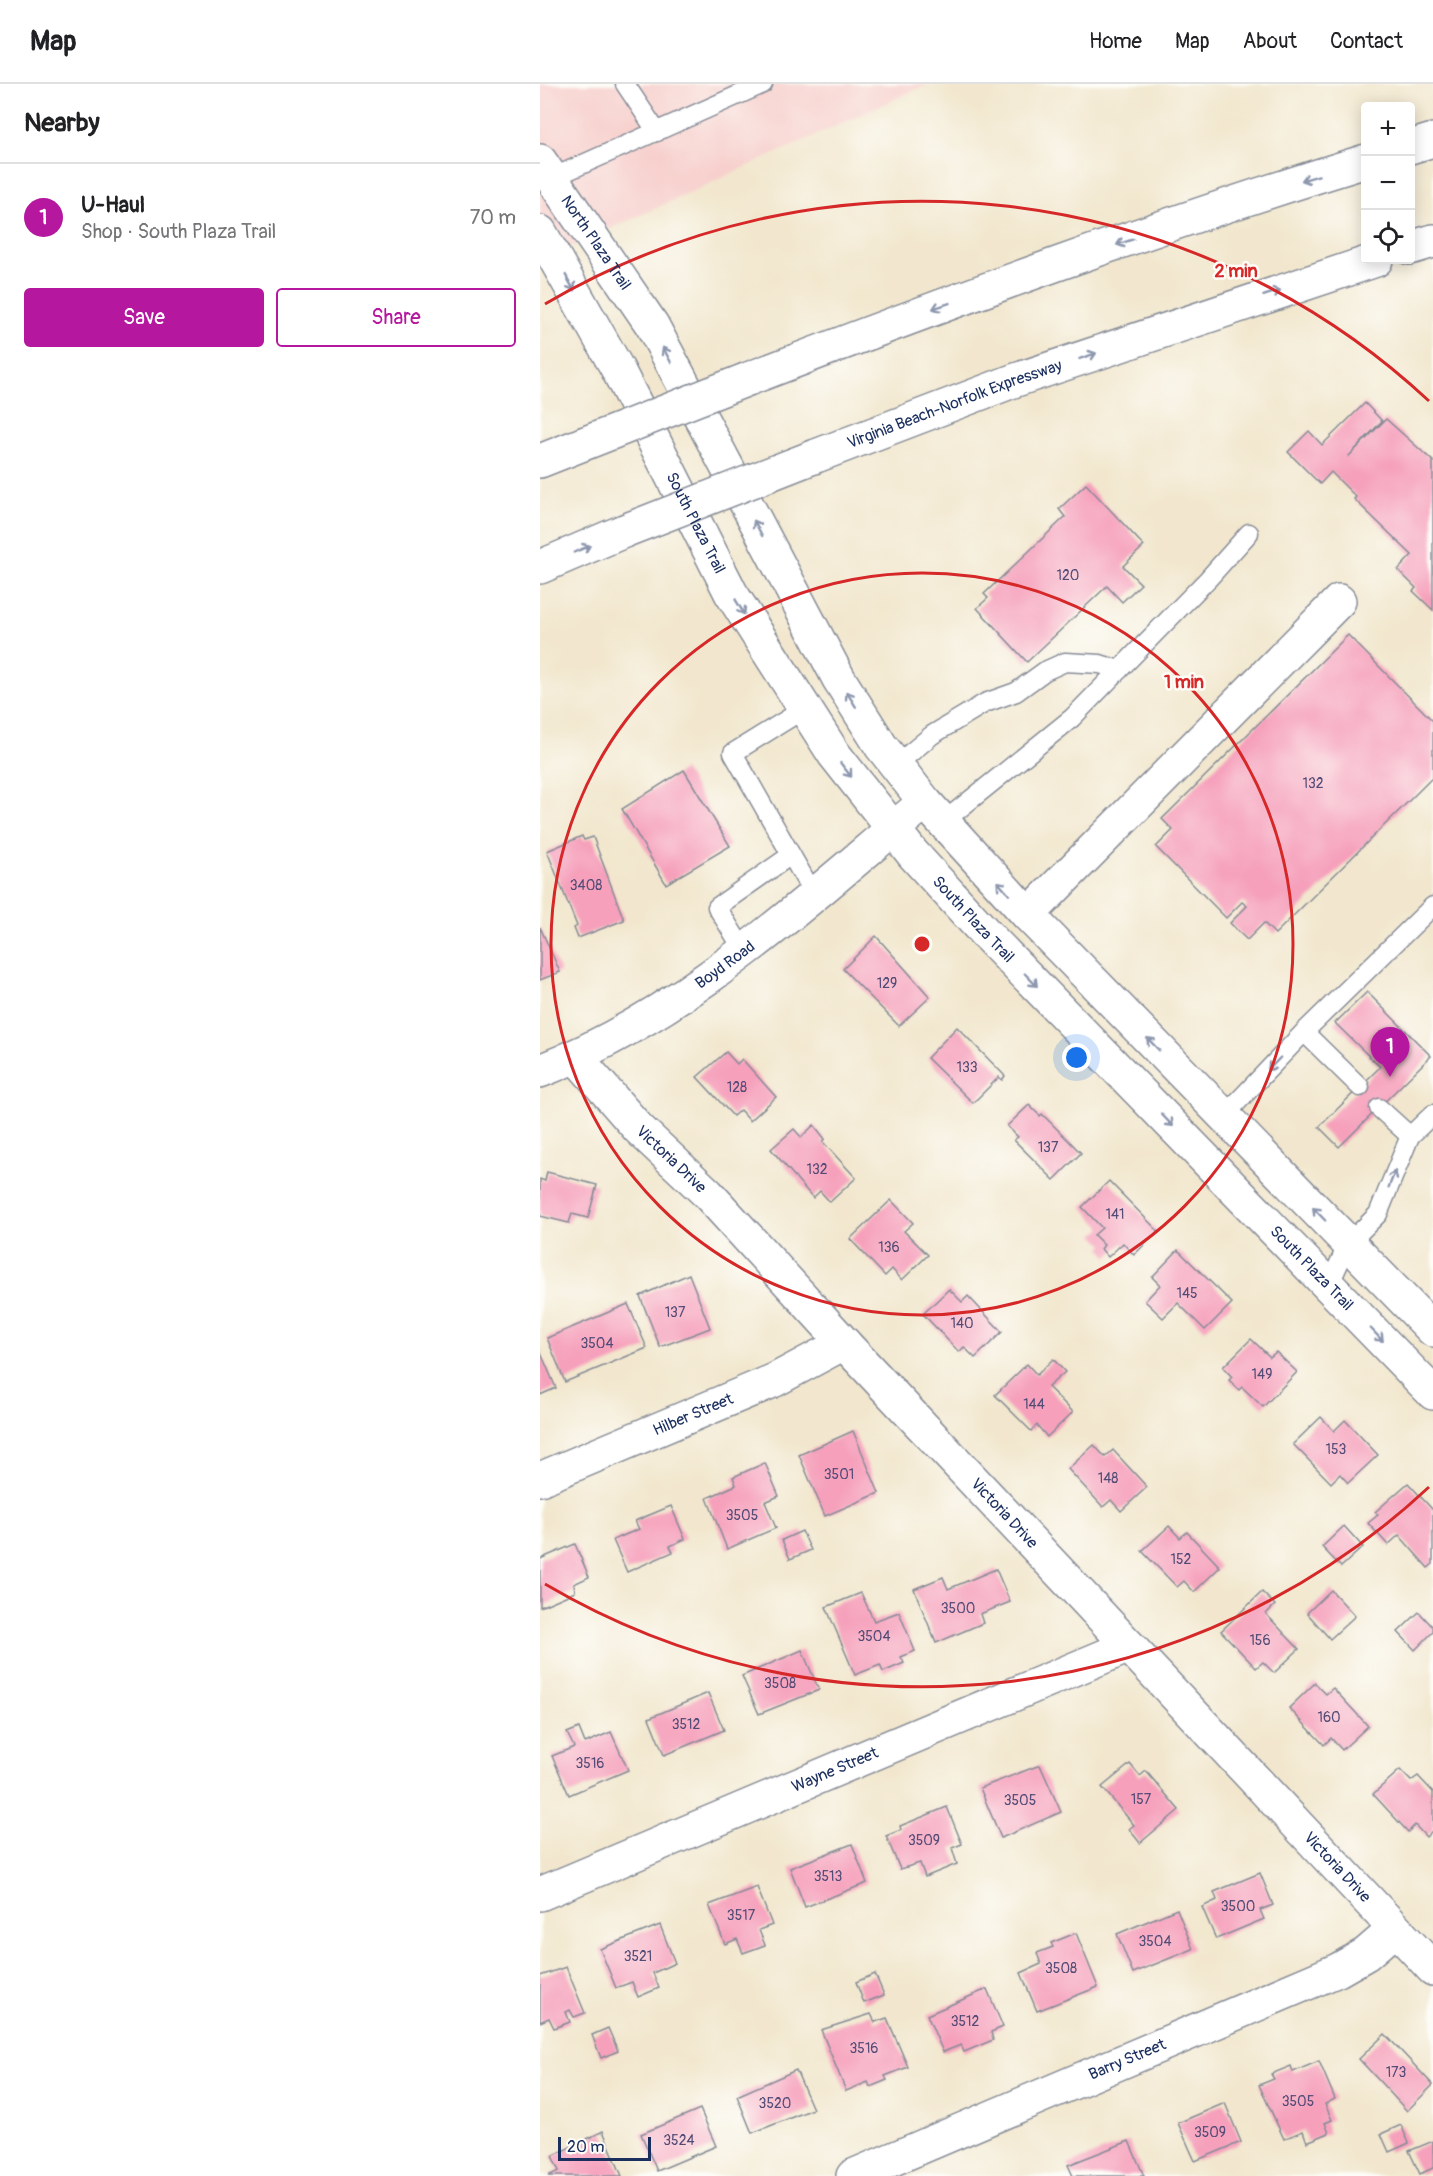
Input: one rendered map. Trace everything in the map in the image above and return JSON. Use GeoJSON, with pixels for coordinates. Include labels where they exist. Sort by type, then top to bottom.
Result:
{"type":"FeatureCollection","features":[{"type":"Feature","properties":{"kind":"main road"},"geometry":{"type":"LineString","coordinates":[[1415,145],[1433,140]]}},
{"type":"Feature","properties":{"kind":"main road"},"geometry":{"type":"LineString","coordinates":[[540,462],[748,379],[949,304],[1274,189],[1361,162]]}},
{"type":"Feature","properties":{"kind":"main road","name":"North Plaza Trail"},"geometry":{"type":"LineString","coordinates":[[544,174],[652,325],[839,680],[896,765]]}},
{"type":"Feature","properties":{"kind":"main road","name":"South Plaza Trail"},"geometry":{"type":"LineString","coordinates":[[540,232],[617,368],[731,593],[834,754],[892,829],[987,935],[1433,1393]]}},
{"type":"Feature","properties":{"kind":"main road"},"geometry":{"type":"LineString","coordinates":[[1415,246],[1433,241]]}},
{"type":"Feature","properties":{"kind":"main road","name":"Virginia Beach-Norfolk Expressway"},"geometry":{"type":"LineString","coordinates":[[540,567],[624,531],[1013,381],[1364,264]]}},
{"type":"Feature","properties":{"kind":"main road"},"geometry":{"type":"LineString","coordinates":[[1028,915],[1339,601]]}},
{"type":"Feature","properties":{"kind":"main road"},"geometry":{"type":"LineString","coordinates":[[896,765],[934,812],[1028,915],[1433,1330]]}},
{"type":"Feature","properties":{"kind":"main road","name":"Boyd Road"},"geometry":{"type":"LineString","coordinates":[[540,1071],[576,1057],[631,1028],[711,977],[892,829],[934,812]]}},
{"type":"Feature","properties":{"kind":"main road","name":"Victoria Drive"},"geometry":{"type":"LineString","coordinates":[[576,1057],[638,1128],[708,1194],[844,1343],[1433,1969]]}},
{"type":"Feature","properties":{"kind":"main road","name":"Hilber Street"},"geometry":{"type":"LineString","coordinates":[[540,1479],[775,1380],[844,1343]]}},
{"type":"Feature","properties":{"kind":"main road","name":"Wayne Street"},"geometry":{"type":"LineString","coordinates":[[540,1894],[1129,1646]]}},
{"type":"Feature","properties":{"kind":"main road","name":"Barry Street"},"geometry":{"type":"LineString","coordinates":[[853,2176],[1338,1970],[1366,1954],[1395,1929]]}},
{"type":"Feature","properties":{"kind":"lane"},"geometry":{"type":"LineString","coordinates":[[625,84],[657,132]]}},
{"type":"Feature","properties":{"kind":"lane"},"geometry":{"type":"LineString","coordinates":[[544,174],[657,132],[763,84]]}},
{"type":"Feature","properties":{"kind":"lane"},"geometry":{"type":"LineString","coordinates":[[934,812],[1072,718],[1249,533]]}},
{"type":"Feature","properties":{"kind":"lane"},"geometry":{"type":"LineString","coordinates":[[896,765],[932,735],[985,704],[1016,692],[1044,671],[1065,662],[1100,664],[1119,670]]}},
{"type":"Feature","properties":{"kind":"lane"},"geometry":{"type":"LineString","coordinates":[[804,709],[733,753],[814,895]]}},
{"type":"Feature","properties":{"kind":"lane"},"geometry":{"type":"LineString","coordinates":[[744,951],[717,907],[791,855]]}},
{"type":"Feature","properties":{"kind":"lane"},"geometry":{"type":"LineString","coordinates":[[1224,1116],[1304,1032],[1433,906]]}},
{"type":"Feature","properties":{"kind":"lane"},"geometry":{"type":"LineString","coordinates":[[1304,1032],[1360,1087]]}},
{"type":"Feature","properties":{"kind":"lane"},"geometry":{"type":"LineString","coordinates":[[1379,1108],[1410,1136]]}},
{"type":"Feature","properties":{"kind":"lane"},"geometry":{"type":"LineString","coordinates":[[1329,1285],[1348,1244],[1378,1214],[1410,1136],[1433,1114]]}},
{"type":"Feature","properties":{"kind":"shaded area"},"geometry":{"type":"Polygon","coordinates":[[[540,84],[928,84],[540,261],[540,84]]]}},
{"type":"Feature","properties":{"kind":"building"},"geometry":{"type":"Polygon","coordinates":[[[1365,403],[1382,421],[1348,457],[1386,419],[1433,461],[1433,610],[1413,591],[1416,588],[1398,570],[1412,555],[1354,499],[1356,497],[1331,472],[1320,484],[1288,452],[1309,431],[1322,445],[1365,403]]]}},
{"type":"Feature","properties":{"kind":"building"},"geometry":{"type":"Polygon","coordinates":[[[1086,484],[1144,546],[1123,566],[1141,584],[1122,602],[1107,586],[1027,662],[977,608],[988,598],[984,594],[1065,517],[1059,509],[1086,484]]]}},
{"type":"Feature","properties":{"kind":"building"},"geometry":{"type":"Polygon","coordinates":[[[1348,635],[1433,721],[1433,777],[1275,934],[1264,923],[1247,940],[1230,923],[1247,906],[1242,902],[1226,918],[1156,847],[1173,830],[1162,819],[1348,635]]]}},
{"type":"Feature","properties":{"kind":"building"},"geometry":{"type":"Polygon","coordinates":[[[684,770],[730,846],[666,884],[622,809],[684,770]]]}},
{"type":"Feature","properties":{"kind":"building"},"geometry":{"type":"Polygon","coordinates":[[[582,836],[584,840],[593,837],[624,920],[578,938],[574,928],[577,926],[547,851],[582,836]]]}},
{"type":"Feature","properties":{"kind":"building"},"geometry":{"type":"Polygon","coordinates":[[[540,927],[560,972],[540,980],[540,927]]]}},
{"type":"Feature","properties":{"kind":"building"},"geometry":{"type":"Polygon","coordinates":[[[876,936],[930,997],[899,1026],[843,969],[876,936]]]}},
{"type":"Feature","properties":{"kind":"building"},"geometry":{"type":"Polygon","coordinates":[[[1367,992],[1431,1056],[1339,1147],[1319,1127],[1380,1067],[1335,1023],[1367,992]]]}},
{"type":"Feature","properties":{"kind":"building"},"geometry":{"type":"Polygon","coordinates":[[[957,1027],[1005,1076],[1002,1080],[999,1077],[973,1103],[927,1058],[957,1027]]]}},
{"type":"Feature","properties":{"kind":"building"},"geometry":{"type":"Polygon","coordinates":[[[726,1052],[737,1064],[742,1059],[776,1097],[750,1121],[740,1110],[733,1116],[697,1077],[726,1052]]]}},
{"type":"Feature","properties":{"kind":"building"},"geometry":{"type":"Polygon","coordinates":[[[1029,1105],[1040,1116],[1042,1114],[1081,1153],[1054,1180],[1014,1140],[1018,1137],[1007,1126],[1029,1105]]]}},
{"type":"Feature","properties":{"kind":"building"},"geometry":{"type":"Polygon","coordinates":[[[814,1125],[825,1139],[822,1141],[856,1178],[830,1202],[820,1191],[813,1198],[771,1149],[794,1129],[801,1137],[814,1125]]]}},
{"type":"Feature","properties":{"kind":"building"},"geometry":{"type":"Polygon","coordinates":[[[547,1172],[597,1185],[588,1218],[572,1214],[569,1223],[540,1216],[540,1179],[545,1181],[547,1172]]]}},
{"type":"Feature","properties":{"kind":"building"},"geometry":{"type":"Polygon","coordinates":[[[1109,1181],[1158,1231],[1134,1255],[1123,1243],[1108,1257],[1101,1249],[1104,1245],[1094,1235],[1102,1228],[1082,1207],[1109,1181]]]}},
{"type":"Feature","properties":{"kind":"building"},"geometry":{"type":"Polygon","coordinates":[[[891,1200],[913,1223],[904,1231],[928,1255],[902,1280],[892,1269],[885,1276],[850,1239],[891,1200]]]}},
{"type":"Feature","properties":{"kind":"building"},"geometry":{"type":"Polygon","coordinates":[[[1178,1250],[1232,1303],[1205,1330],[1178,1303],[1163,1318],[1145,1301],[1160,1285],[1152,1277],[1178,1250]]]}},
{"type":"Feature","properties":{"kind":"building"},"geometry":{"type":"Polygon","coordinates":[[[689,1274],[710,1328],[660,1347],[640,1296],[689,1274]]]}},
{"type":"Feature","properties":{"kind":"building"},"geometry":{"type":"Polygon","coordinates":[[[949,1289],[962,1302],[968,1296],[1002,1332],[975,1358],[964,1347],[959,1352],[923,1314],[949,1289]]]}},
{"type":"Feature","properties":{"kind":"building"},"geometry":{"type":"Polygon","coordinates":[[[628,1304],[647,1348],[565,1382],[547,1338],[628,1304]]]}},
{"type":"Feature","properties":{"kind":"building"},"geometry":{"type":"Polygon","coordinates":[[[1251,1339],[1270,1357],[1276,1352],[1297,1372],[1263,1407],[1242,1387],[1239,1390],[1229,1380],[1232,1377],[1223,1367],[1251,1339]]]}},
{"type":"Feature","properties":{"kind":"building"},"geometry":{"type":"Polygon","coordinates":[[[540,1351],[556,1388],[540,1395],[540,1351]]]}},
{"type":"Feature","properties":{"kind":"building"},"geometry":{"type":"Polygon","coordinates":[[[1053,1359],[1065,1372],[1048,1387],[1073,1412],[1047,1437],[1037,1425],[1031,1431],[995,1395],[1027,1364],[1037,1375],[1053,1359]]]}},
{"type":"Feature","properties":{"kind":"building"},"geometry":{"type":"Polygon","coordinates":[[[1321,1417],[1334,1431],[1345,1420],[1378,1455],[1348,1483],[1340,1474],[1331,1483],[1293,1444],[1321,1417]]]}},
{"type":"Feature","properties":{"kind":"building"},"geometry":{"type":"Polygon","coordinates":[[[853,1431],[879,1493],[825,1516],[799,1455],[853,1431]]]}},
{"type":"Feature","properties":{"kind":"building"},"geometry":{"type":"Polygon","coordinates":[[[1094,1445],[1105,1457],[1113,1450],[1147,1487],[1121,1511],[1111,1500],[1103,1507],[1068,1469],[1094,1445]]]}},
{"type":"Feature","properties":{"kind":"building"},"geometry":{"type":"Polygon","coordinates":[[[765,1463],[779,1496],[765,1502],[776,1528],[727,1549],[707,1498],[736,1485],[733,1477],[765,1463]]]}},
{"type":"Feature","properties":{"kind":"building"},"geometry":{"type":"Polygon","coordinates":[[[1408,1483],[1433,1510],[1433,1564],[1428,1568],[1399,1535],[1388,1545],[1368,1523],[1378,1515],[1375,1512],[1408,1483]]]}},
{"type":"Feature","properties":{"kind":"building"},"geometry":{"type":"Polygon","coordinates":[[[671,1506],[685,1539],[670,1546],[673,1552],[627,1572],[613,1540],[639,1529],[635,1521],[671,1506]]]}},
{"type":"Feature","properties":{"kind":"building"},"geometry":{"type":"Polygon","coordinates":[[[1169,1526],[1180,1538],[1187,1532],[1220,1567],[1194,1592],[1184,1581],[1177,1587],[1142,1551],[1169,1526]]]}},
{"type":"Feature","properties":{"kind":"building"},"geometry":{"type":"Polygon","coordinates":[[[1344,1526],[1363,1547],[1341,1567],[1322,1547],[1344,1526]]]}},
{"type":"Feature","properties":{"kind":"building"},"geometry":{"type":"Polygon","coordinates":[[[802,1531],[811,1550],[790,1559],[782,1540],[802,1531]]]}},
{"type":"Feature","properties":{"kind":"building"},"geometry":{"type":"Polygon","coordinates":[[[575,1544],[589,1577],[574,1584],[575,1592],[540,1607],[540,1559],[575,1544]]]}},
{"type":"Feature","properties":{"kind":"building"},"geometry":{"type":"Polygon","coordinates":[[[996,1569],[1010,1602],[980,1614],[983,1623],[936,1643],[914,1589],[943,1577],[948,1589],[996,1569]]]}},
{"type":"Feature","properties":{"kind":"building"},"geometry":{"type":"Polygon","coordinates":[[[1331,1590],[1355,1616],[1330,1639],[1307,1613],[1331,1590]]]}},
{"type":"Feature","properties":{"kind":"building"},"geometry":{"type":"Polygon","coordinates":[[[1262,1592],[1275,1605],[1266,1614],[1299,1649],[1274,1673],[1263,1662],[1256,1668],[1221,1631],[1262,1592]]]}},
{"type":"Feature","properties":{"kind":"building"},"geometry":{"type":"Polygon","coordinates":[[[861,1593],[874,1621],[899,1612],[915,1651],[901,1657],[904,1663],[883,1672],[880,1665],[855,1675],[826,1607],[861,1593]]]}},
{"type":"Feature","properties":{"kind":"building"},"geometry":{"type":"Polygon","coordinates":[[[1419,1612],[1433,1627],[1433,1632],[1415,1650],[1398,1632],[1419,1612]]]}},
{"type":"Feature","properties":{"kind":"building"},"geometry":{"type":"Polygon","coordinates":[[[802,1650],[819,1690],[759,1714],[742,1676],[802,1650]]]}},
{"type":"Feature","properties":{"kind":"building"},"geometry":{"type":"Polygon","coordinates":[[[1315,1683],[1326,1694],[1333,1688],[1368,1726],[1342,1750],[1331,1738],[1324,1745],[1289,1708],[1315,1683]]]}},
{"type":"Feature","properties":{"kind":"building"},"geometry":{"type":"Polygon","coordinates":[[[708,1693],[724,1730],[664,1755],[649,1718],[708,1693]]]}},
{"type":"Feature","properties":{"kind":"building"},"geometry":{"type":"Polygon","coordinates":[[[579,1728],[585,1743],[611,1732],[628,1770],[569,1795],[552,1756],[574,1747],[567,1733],[579,1728]]]}},
{"type":"Feature","properties":{"kind":"building"},"geometry":{"type":"Polygon","coordinates":[[[1130,1764],[1140,1776],[1146,1771],[1179,1810],[1140,1843],[1129,1829],[1134,1825],[1102,1787],[1130,1764]]]}},
{"type":"Feature","properties":{"kind":"building"},"geometry":{"type":"Polygon","coordinates":[[[1040,1765],[1061,1812],[1001,1838],[980,1788],[1040,1765]]]}},
{"type":"Feature","properties":{"kind":"building"},"geometry":{"type":"Polygon","coordinates":[[[1400,1770],[1411,1781],[1418,1776],[1433,1792],[1433,1830],[1426,1837],[1415,1825],[1408,1832],[1373,1794],[1400,1770]]]}},
{"type":"Feature","properties":{"kind":"building"},"geometry":{"type":"Polygon","coordinates":[[[947,1807],[962,1844],[952,1848],[957,1864],[925,1877],[920,1863],[900,1869],[886,1836],[901,1830],[900,1826],[947,1807]]]}},
{"type":"Feature","properties":{"kind":"building"},"geometry":{"type":"Polygon","coordinates":[[[852,1844],[867,1883],[805,1907],[790,1868],[852,1844]]]}},
{"type":"Feature","properties":{"kind":"building"},"geometry":{"type":"Polygon","coordinates":[[[1260,1873],[1273,1905],[1260,1910],[1264,1919],[1216,1939],[1202,1907],[1217,1900],[1214,1892],[1260,1873]]]}},
{"type":"Feature","properties":{"kind":"building"},"geometry":{"type":"Polygon","coordinates":[[[757,1887],[772,1925],[759,1930],[765,1945],[743,1953],[737,1939],[725,1944],[709,1905],[757,1887]]]}},
{"type":"Feature","properties":{"kind":"building"},"geometry":{"type":"Polygon","coordinates":[[[1177,1909],[1193,1949],[1133,1973],[1117,1934],[1177,1909]]]}},
{"type":"Feature","properties":{"kind":"building"},"geometry":{"type":"Polygon","coordinates":[[[660,1925],[675,1963],[653,1973],[659,1988],[638,1997],[632,1982],[616,1988],[600,1949],[660,1925]]]}},
{"type":"Feature","properties":{"kind":"building"},"geometry":{"type":"Polygon","coordinates":[[[1076,1933],[1098,1987],[1037,2011],[1021,1973],[1041,1964],[1037,1953],[1053,1947],[1051,1943],[1076,1933]]]}},
{"type":"Feature","properties":{"kind":"building"},"geometry":{"type":"Polygon","coordinates":[[[566,1967],[585,2013],[574,2017],[570,2010],[566,2012],[570,2022],[554,2028],[549,2018],[540,2022],[540,1976],[566,1967]]]}},
{"type":"Feature","properties":{"kind":"building"},"geometry":{"type":"Polygon","coordinates":[[[875,1974],[884,1995],[864,2003],[856,1982],[875,1974]]]}},
{"type":"Feature","properties":{"kind":"building"},"geometry":{"type":"Polygon","coordinates":[[[987,1989],[1003,2027],[991,2032],[993,2040],[964,2052],[961,2045],[943,2052],[927,2015],[987,1989]]]}},
{"type":"Feature","properties":{"kind":"building"},"geometry":{"type":"Polygon","coordinates":[[[871,2014],[875,2022],[887,2018],[908,2067],[885,2076],[887,2080],[870,2087],[868,2082],[846,2091],[821,2030],[871,2014]]]}},
{"type":"Feature","properties":{"kind":"building"},"geometry":{"type":"Polygon","coordinates":[[[608,2028],[618,2051],[601,2058],[592,2035],[608,2028]]]}},
{"type":"Feature","properties":{"kind":"building"},"geometry":{"type":"Polygon","coordinates":[[[1385,2034],[1433,2085],[1407,2111],[1359,2059],[1385,2034]]]}},
{"type":"Feature","properties":{"kind":"building"},"geometry":{"type":"Polygon","coordinates":[[[1319,2061],[1335,2099],[1325,2104],[1332,2120],[1325,2123],[1329,2133],[1307,2142],[1303,2131],[1284,2139],[1259,2085],[1274,2079],[1271,2074],[1291,2066],[1293,2072],[1319,2061]]]}},
{"type":"Feature","properties":{"kind":"building"},"geometry":{"type":"Polygon","coordinates":[[[796,2070],[813,2109],[752,2133],[737,2096],[796,2070]]]}},
{"type":"Feature","properties":{"kind":"building"},"geometry":{"type":"Polygon","coordinates":[[[1225,2103],[1241,2142],[1195,2161],[1178,2123],[1225,2103]]]}},
{"type":"Feature","properties":{"kind":"building"},"geometry":{"type":"Polygon","coordinates":[[[700,2109],[716,2146],[657,2171],[641,2134],[700,2109]]]}},
{"type":"Feature","properties":{"kind":"building"},"geometry":{"type":"Polygon","coordinates":[[[1401,2125],[1409,2143],[1389,2152],[1381,2134],[1401,2125]]]}},
{"type":"Feature","properties":{"kind":"building"},"geometry":{"type":"Polygon","coordinates":[[[603,2131],[622,2176],[548,2176],[559,2171],[552,2156],[603,2131]]]}},
{"type":"Feature","properties":{"kind":"building"},"geometry":{"type":"Polygon","coordinates":[[[1129,2141],[1144,2176],[1073,2176],[1068,2165],[1129,2141]]]}},
{"type":"Feature","properties":{"kind":"building"},"geometry":{"type":"Polygon","coordinates":[[[1433,2141],[1433,2168],[1420,2174],[1409,2151],[1433,2141]]]}},
{"type":"Feature","properties":{"kind":"place","name":"U-Haul"},"geometry":{"type":"Point","coordinates":[1390,1077]}}]}
